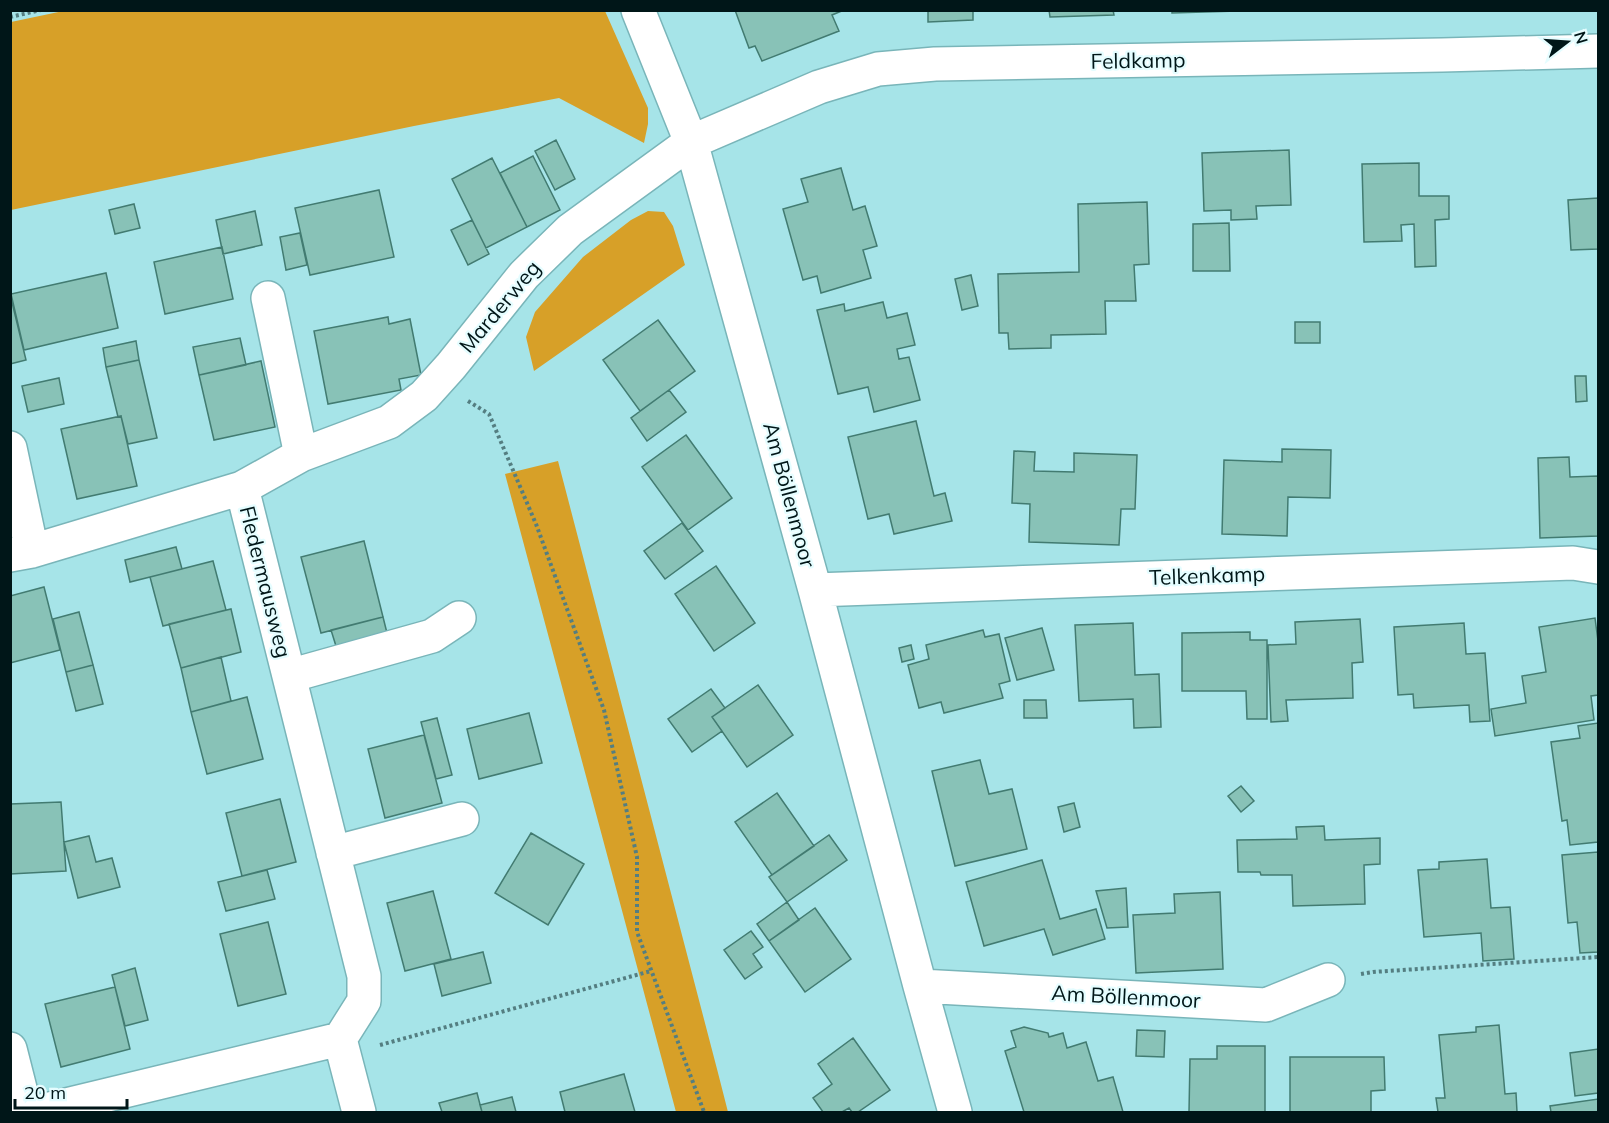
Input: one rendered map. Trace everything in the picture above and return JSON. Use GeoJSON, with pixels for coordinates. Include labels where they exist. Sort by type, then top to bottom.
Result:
{"type":"FeatureCollection","features":[{"type":"Feature","properties":{"kind":"street","name":"Am Böllenmoor"},"geometry":{"type":"LineString","coordinates":[[638,10],[691,141],[956,1113]]}},
{"type":"Feature","properties":{"kind":"street","name":"Feldkamp"},"geometry":{"type":"LineString","coordinates":[[691,141],[819,87],[878,69],[935,64],[1599,51]]}},
{"type":"Feature","properties":{"kind":"street","name":"Marderweg"},"geometry":{"type":"LineString","coordinates":[[10,448],[21,553],[242,488],[301,455],[389,422],[424,396],[524,275],[570,230],[691,141]]}},
{"type":"Feature","properties":{"kind":"street"},"geometry":{"type":"LineString","coordinates":[[268,298],[301,455]]}},
{"type":"Feature","properties":{"kind":"street","name":"Fledermausweg"},"geometry":{"type":"LineString","coordinates":[[242,488],[364,976],[364,1001],[343,1047]]}},
{"type":"Feature","properties":{"kind":"street","name":"Telkenkamp"},"geometry":{"type":"LineString","coordinates":[[815,590],[1574,563],[1599,567]]}},
{"type":"Feature","properties":{"kind":"street","name":"Fledermausweg"},"geometry":{"type":"LineString","coordinates":[[289,676],[432,636],[459,618]]}},
{"type":"Feature","properties":{"kind":"street"},"geometry":{"type":"LineString","coordinates":[[333,852],[462,819]]}},
{"type":"Feature","properties":{"kind":"street","name":"Am Böllenmoor"},"geometry":{"type":"LineString","coordinates":[[920,986],[1266,1005],[1328,980]]}},
{"type":"Feature","properties":{"kind":"street"},"geometry":{"type":"LineString","coordinates":[[37,1113],[343,1047],[359,1113]]}},
{"type":"Feature","properties":{"kind":"street"},"geometry":{"type":"LineString","coordinates":[[10,1049],[26,1113]]}},
{"type":"Feature","properties":{"kind":"path"},"geometry":{"type":"LineString","coordinates":[[10,17],[41,10]]}},
{"type":"Feature","properties":{"kind":"path"},"geometry":{"type":"LineString","coordinates":[[437,381],[489,414],[536,524],[604,710],[638,857],[637,932],[704,1113]]}},
{"type":"Feature","properties":{"kind":"path"},"geometry":{"type":"LineString","coordinates":[[1328,980],[1373,972],[1599,957]]}},
{"type":"Feature","properties":{"kind":"path"},"geometry":{"type":"LineString","coordinates":[[343,1047],[651,971]]}},
{"type":"Feature","properties":{"kind":"shaded area"},"geometry":{"type":"Polygon","coordinates":[[[68,10],[605,11],[648,108],[648,124],[644,143],[559,98],[11,210],[11,22],[68,10]]]}},
{"type":"Feature","properties":{"kind":"shaded area"},"geometry":{"type":"Polygon","coordinates":[[[648,211],[664,212],[673,226],[685,265],[534,371],[526,337],[535,312],[583,257],[631,220],[648,211]]]}},
{"type":"Feature","properties":{"kind":"shaded area"},"geometry":{"type":"Polygon","coordinates":[[[558,461],[728,1112],[676,1112],[505,474],[558,461]]]}},
{"type":"Feature","properties":{"kind":"building"},"geometry":{"type":"Polygon","coordinates":[[[735,10],[844,10],[832,15],[839,31],[762,61],[755,46],[749,48],[735,10]]]}},
{"type":"Feature","properties":{"kind":"building"},"geometry":{"type":"Polygon","coordinates":[[[928,10],[973,10],[973,20],[928,22],[928,10]]]}},
{"type":"Feature","properties":{"kind":"building"},"geometry":{"type":"Polygon","coordinates":[[[1049,10],[1113,10],[1114,15],[1050,17],[1049,10]]]}},
{"type":"Feature","properties":{"kind":"building"},"geometry":{"type":"Polygon","coordinates":[[[1172,10],[1237,10],[1237,11],[1172,13],[1172,10]]]}},
{"type":"Feature","properties":{"kind":"building"},"geometry":{"type":"Polygon","coordinates":[[[556,140],[575,179],[555,190],[535,151],[556,140]]]}},
{"type":"Feature","properties":{"kind":"building"},"geometry":{"type":"Polygon","coordinates":[[[1289,150],[1291,205],[1256,206],[1257,219],[1231,220],[1231,210],[1204,211],[1202,153],[1289,150]]]}},
{"type":"Feature","properties":{"kind":"building"},"geometry":{"type":"Polygon","coordinates":[[[533,156],[560,210],[527,227],[500,173],[533,156]]]}},
{"type":"Feature","properties":{"kind":"building"},"geometry":{"type":"Polygon","coordinates":[[[492,158],[527,227],[486,248],[452,179],[492,158]]]}},
{"type":"Feature","properties":{"kind":"building"},"geometry":{"type":"Polygon","coordinates":[[[1419,163],[1419,196],[1449,196],[1449,219],[1435,220],[1436,266],[1415,267],[1414,224],[1401,225],[1402,241],[1364,242],[1362,164],[1419,163]]]}},
{"type":"Feature","properties":{"kind":"building"},"geometry":{"type":"Polygon","coordinates":[[[841,168],[853,210],[865,206],[877,246],[863,250],[871,278],[821,293],[817,276],[803,280],[783,209],[808,202],[801,179],[841,168]]]}},
{"type":"Feature","properties":{"kind":"building"},"geometry":{"type":"Polygon","coordinates":[[[379,190],[394,257],[310,275],[295,208],[379,190]]]}},
{"type":"Feature","properties":{"kind":"building"},"geometry":{"type":"Polygon","coordinates":[[[1598,198],[1598,249],[1571,250],[1568,200],[1598,198]]]}},
{"type":"Feature","properties":{"kind":"building"},"geometry":{"type":"Polygon","coordinates":[[[1147,202],[1149,264],[1134,265],[1136,301],[1105,301],[1106,334],[1051,335],[1051,348],[1009,349],[1008,333],[999,333],[998,274],[1079,272],[1078,204],[1147,202]]]}},
{"type":"Feature","properties":{"kind":"building"},"geometry":{"type":"Polygon","coordinates":[[[134,204],[140,228],[115,234],[109,210],[134,204]]]}},
{"type":"Feature","properties":{"kind":"building"},"geometry":{"type":"Polygon","coordinates":[[[255,211],[262,245],[223,254],[216,220],[255,211]]]}},
{"type":"Feature","properties":{"kind":"building"},"geometry":{"type":"Polygon","coordinates":[[[472,220],[489,254],[468,265],[451,230],[472,220]]]}},
{"type":"Feature","properties":{"kind":"building"},"geometry":{"type":"Polygon","coordinates":[[[1229,223],[1230,271],[1193,271],[1193,224],[1229,223]]]}},
{"type":"Feature","properties":{"kind":"building"},"geometry":{"type":"Polygon","coordinates":[[[300,233],[307,265],[286,270],[280,237],[300,233]]]}},
{"type":"Feature","properties":{"kind":"building"},"geometry":{"type":"Polygon","coordinates":[[[222,247],[233,299],[165,314],[154,262],[222,247]]]}},
{"type":"Feature","properties":{"kind":"building"},"geometry":{"type":"Polygon","coordinates":[[[106,273],[118,328],[24,350],[11,294],[106,273]]]}},
{"type":"Feature","properties":{"kind":"building"},"geometry":{"type":"Polygon","coordinates":[[[971,275],[978,306],[962,310],[955,279],[971,275]]]}},
{"type":"Feature","properties":{"kind":"building"},"geometry":{"type":"Polygon","coordinates":[[[10,294],[26,360],[10,364],[10,294]]]}},
{"type":"Feature","properties":{"kind":"building"},"geometry":{"type":"Polygon","coordinates":[[[883,302],[887,318],[907,313],[915,345],[897,349],[899,359],[909,357],[920,400],[874,412],[868,387],[838,394],[817,310],[844,304],[845,311],[883,302]]]}},
{"type":"Feature","properties":{"kind":"building"},"geometry":{"type":"Polygon","coordinates":[[[388,317],[389,324],[410,319],[421,375],[399,379],[401,390],[328,404],[314,331],[388,317]]]}},
{"type":"Feature","properties":{"kind":"building"},"geometry":{"type":"Polygon","coordinates":[[[658,320],[695,371],[640,411],[603,360],[658,320]]]}},
{"type":"Feature","properties":{"kind":"building"},"geometry":{"type":"Polygon","coordinates":[[[1295,322],[1320,322],[1320,343],[1295,343],[1295,322]]]}},
{"type":"Feature","properties":{"kind":"building"},"geometry":{"type":"Polygon","coordinates":[[[240,338],[246,365],[199,375],[193,347],[240,338]]]}},
{"type":"Feature","properties":{"kind":"building"},"geometry":{"type":"Polygon","coordinates":[[[136,341],[139,360],[106,367],[103,348],[136,341]]]}},
{"type":"Feature","properties":{"kind":"building"},"geometry":{"type":"Polygon","coordinates":[[[139,360],[157,438],[128,444],[121,416],[118,417],[106,367],[139,360]]]}},
{"type":"Feature","properties":{"kind":"building"},"geometry":{"type":"Polygon","coordinates":[[[261,361],[275,427],[214,440],[199,375],[261,361]]]}},
{"type":"Feature","properties":{"kind":"building"},"geometry":{"type":"Polygon","coordinates":[[[1575,376],[1586,376],[1587,401],[1576,402],[1575,376]]]}},
{"type":"Feature","properties":{"kind":"building"},"geometry":{"type":"Polygon","coordinates":[[[59,378],[64,404],[28,412],[22,386],[59,378]]]}},
{"type":"Feature","properties":{"kind":"building"},"geometry":{"type":"Polygon","coordinates":[[[669,390],[686,412],[647,441],[631,418],[669,390]]]}},
{"type":"Feature","properties":{"kind":"building"},"geometry":{"type":"Polygon","coordinates":[[[121,416],[137,486],[77,499],[61,429],[121,416]]]}},
{"type":"Feature","properties":{"kind":"building"},"geometry":{"type":"Polygon","coordinates":[[[916,421],[934,496],[945,493],[952,521],[894,534],[889,514],[868,519],[848,437],[916,421]]]}},
{"type":"Feature","properties":{"kind":"building"},"geometry":{"type":"Polygon","coordinates":[[[686,435],[732,498],[688,530],[642,467],[686,435]]]}},
{"type":"Feature","properties":{"kind":"building"},"geometry":{"type":"Polygon","coordinates":[[[1282,449],[1331,450],[1330,498],[1288,497],[1287,536],[1222,534],[1224,460],[1282,462],[1282,449]]]}},
{"type":"Feature","properties":{"kind":"building"},"geometry":{"type":"Polygon","coordinates":[[[1014,451],[1035,452],[1034,471],[1074,472],[1074,453],[1137,455],[1135,509],[1121,509],[1119,545],[1029,542],[1030,504],[1012,503],[1014,451]]]}},
{"type":"Feature","properties":{"kind":"building"},"geometry":{"type":"Polygon","coordinates":[[[1569,457],[1570,477],[1598,476],[1598,536],[1540,538],[1538,458],[1569,457]]]}},
{"type":"Feature","properties":{"kind":"building"},"geometry":{"type":"Polygon","coordinates":[[[682,523],[703,551],[665,579],[644,551],[682,523]]]}},
{"type":"Feature","properties":{"kind":"building"},"geometry":{"type":"Polygon","coordinates":[[[364,541],[383,617],[321,633],[301,557],[364,541]]]}},
{"type":"Feature","properties":{"kind":"building"},"geometry":{"type":"Polygon","coordinates":[[[176,547],[182,569],[130,582],[125,560],[176,547]]]}},
{"type":"Feature","properties":{"kind":"building"},"geometry":{"type":"Polygon","coordinates":[[[213,561],[226,610],[163,626],[150,577],[213,561]]]}},
{"type":"Feature","properties":{"kind":"building"},"geometry":{"type":"Polygon","coordinates":[[[716,566],[755,623],[714,651],[675,594],[716,566]]]}},
{"type":"Feature","properties":{"kind":"building"},"geometry":{"type":"Polygon","coordinates":[[[44,587],[60,650],[10,663],[10,596],[44,587]]]}},
{"type":"Feature","properties":{"kind":"building"},"geometry":{"type":"Polygon","coordinates":[[[231,609],[241,652],[181,668],[169,624],[231,609]]]}},
{"type":"Feature","properties":{"kind":"building"},"geometry":{"type":"Polygon","coordinates":[[[79,612],[93,665],[66,672],[53,619],[79,612]]]}},
{"type":"Feature","properties":{"kind":"building"},"geometry":{"type":"Polygon","coordinates":[[[383,617],[387,633],[336,646],[331,630],[383,617]]]}},
{"type":"Feature","properties":{"kind":"building"},"geometry":{"type":"Polygon","coordinates":[[[1595,618],[1598,641],[1598,695],[1591,696],[1594,720],[1495,736],[1491,709],[1526,703],[1522,676],[1546,672],[1539,627],[1595,618]]]}},
{"type":"Feature","properties":{"kind":"building"},"geometry":{"type":"Polygon","coordinates":[[[1360,619],[1363,662],[1352,663],[1353,698],[1286,700],[1288,721],[1271,722],[1268,645],[1296,644],[1295,622],[1360,619]]]}},
{"type":"Feature","properties":{"kind":"building"},"geometry":{"type":"Polygon","coordinates":[[[1133,623],[1135,675],[1159,674],[1161,727],[1134,728],[1133,699],[1079,701],[1075,625],[1133,623]]]}},
{"type":"Feature","properties":{"kind":"building"},"geometry":{"type":"Polygon","coordinates":[[[1464,623],[1466,654],[1485,653],[1490,721],[1470,722],[1469,705],[1414,708],[1413,694],[1398,695],[1394,627],[1464,623]]]}},
{"type":"Feature","properties":{"kind":"building"},"geometry":{"type":"Polygon","coordinates":[[[1042,628],[1054,670],[1017,680],[1005,638],[1042,628]]]}},
{"type":"Feature","properties":{"kind":"building"},"geometry":{"type":"Polygon","coordinates":[[[983,630],[985,637],[999,634],[1010,681],[999,684],[1003,698],[944,713],[941,702],[919,708],[908,665],[929,659],[926,645],[983,630]]]}},
{"type":"Feature","properties":{"kind":"building"},"geometry":{"type":"Polygon","coordinates":[[[1250,632],[1250,640],[1267,640],[1267,719],[1247,719],[1246,691],[1182,691],[1182,633],[1250,632]]]}},
{"type":"Feature","properties":{"kind":"building"},"geometry":{"type":"Polygon","coordinates":[[[911,645],[914,659],[902,662],[899,648],[911,645]]]}},
{"type":"Feature","properties":{"kind":"building"},"geometry":{"type":"Polygon","coordinates":[[[221,657],[231,701],[191,712],[181,668],[221,657]]]}},
{"type":"Feature","properties":{"kind":"building"},"geometry":{"type":"Polygon","coordinates":[[[93,665],[103,704],[76,711],[66,672],[93,665]]]}},
{"type":"Feature","properties":{"kind":"building"},"geometry":{"type":"Polygon","coordinates":[[[758,685],[793,735],[747,767],[712,717],[758,685]]]}},
{"type":"Feature","properties":{"kind":"building"},"geometry":{"type":"Polygon","coordinates":[[[711,689],[725,708],[712,717],[722,731],[692,752],[668,719],[711,689]]]}},
{"type":"Feature","properties":{"kind":"building"},"geometry":{"type":"Polygon","coordinates":[[[247,697],[263,759],[207,774],[191,712],[247,697]]]}},
{"type":"Feature","properties":{"kind":"building"},"geometry":{"type":"Polygon","coordinates":[[[1024,700],[1046,700],[1047,718],[1024,718],[1024,700]]]}},
{"type":"Feature","properties":{"kind":"building"},"geometry":{"type":"Polygon","coordinates":[[[529,713],[542,763],[479,779],[467,729],[529,713]]]}},
{"type":"Feature","properties":{"kind":"building"},"geometry":{"type":"Polygon","coordinates":[[[437,718],[452,775],[436,779],[421,722],[437,718]]]}},
{"type":"Feature","properties":{"kind":"building"},"geometry":{"type":"Polygon","coordinates":[[[1598,723],[1598,842],[1570,845],[1567,820],[1562,821],[1551,742],[1580,738],[1578,726],[1598,723]]]}},
{"type":"Feature","properties":{"kind":"building"},"geometry":{"type":"Polygon","coordinates":[[[424,735],[442,803],[385,818],[368,749],[424,735]]]}},
{"type":"Feature","properties":{"kind":"building"},"geometry":{"type":"Polygon","coordinates":[[[980,760],[989,794],[1012,789],[1027,849],[955,866],[932,771],[980,760]]]}},
{"type":"Feature","properties":{"kind":"building"},"geometry":{"type":"Polygon","coordinates":[[[1241,786],[1254,801],[1241,812],[1228,796],[1241,786]]]}},
{"type":"Feature","properties":{"kind":"building"},"geometry":{"type":"Polygon","coordinates":[[[777,793],[814,846],[772,875],[735,822],[777,793]]]}},
{"type":"Feature","properties":{"kind":"building"},"geometry":{"type":"Polygon","coordinates":[[[280,799],[296,862],[242,876],[226,813],[280,799]]]}},
{"type":"Feature","properties":{"kind":"building"},"geometry":{"type":"Polygon","coordinates":[[[61,802],[66,871],[10,874],[10,804],[61,802]]]}},
{"type":"Feature","properties":{"kind":"building"},"geometry":{"type":"Polygon","coordinates":[[[1074,803],[1080,827],[1064,832],[1058,807],[1074,803]]]}},
{"type":"Feature","properties":{"kind":"building"},"geometry":{"type":"Polygon","coordinates":[[[1324,826],[1325,840],[1380,838],[1380,864],[1364,865],[1365,904],[1293,906],[1292,875],[1238,872],[1237,840],[1297,839],[1296,827],[1324,826]]]}},
{"type":"Feature","properties":{"kind":"building"},"geometry":{"type":"Polygon","coordinates":[[[531,833],[584,864],[548,925],[495,893],[531,833]]]}},
{"type":"Feature","properties":{"kind":"building"},"geometry":{"type":"Polygon","coordinates":[[[829,835],[847,860],[787,902],[769,877],[829,835]]]}},
{"type":"Feature","properties":{"kind":"building"},"geometry":{"type":"Polygon","coordinates":[[[89,836],[96,862],[112,858],[120,887],[78,898],[64,842],[89,836]]]}},
{"type":"Feature","properties":{"kind":"building"},"geometry":{"type":"Polygon","coordinates":[[[1598,852],[1598,952],[1580,953],[1577,922],[1568,923],[1562,855],[1598,852]]]}},
{"type":"Feature","properties":{"kind":"building"},"geometry":{"type":"Polygon","coordinates":[[[1487,859],[1491,908],[1510,907],[1514,959],[1483,961],[1481,933],[1424,937],[1418,870],[1439,869],[1439,862],[1487,859]]]}},
{"type":"Feature","properties":{"kind":"building"},"geometry":{"type":"Polygon","coordinates":[[[1042,860],[1060,919],[1096,909],[1105,939],[1053,955],[1044,929],[984,946],[966,882],[1042,860]]]}},
{"type":"Feature","properties":{"kind":"building"},"geometry":{"type":"Polygon","coordinates":[[[267,870],[275,899],[226,911],[218,882],[267,870]]]}},
{"type":"Feature","properties":{"kind":"building"},"geometry":{"type":"Polygon","coordinates":[[[1126,888],[1128,927],[1107,928],[1096,891],[1126,888]]]}},
{"type":"Feature","properties":{"kind":"building"},"geometry":{"type":"Polygon","coordinates":[[[433,891],[451,959],[405,971],[387,903],[433,891]]]}},
{"type":"Feature","properties":{"kind":"building"},"geometry":{"type":"Polygon","coordinates":[[[1220,892],[1223,969],[1136,973],[1133,915],[1175,913],[1174,894],[1220,892]]]}},
{"type":"Feature","properties":{"kind":"building"},"geometry":{"type":"Polygon","coordinates":[[[787,902],[799,920],[769,941],[757,924],[787,902]]]}},
{"type":"Feature","properties":{"kind":"building"},"geometry":{"type":"Polygon","coordinates":[[[815,908],[851,959],[805,992],[769,941],[815,908]]]}},
{"type":"Feature","properties":{"kind":"building"},"geometry":{"type":"Polygon","coordinates":[[[268,922],[286,994],[238,1006],[220,934],[268,922]]]}},
{"type":"Feature","properties":{"kind":"building"},"geometry":{"type":"Polygon","coordinates":[[[751,931],[763,947],[753,954],[762,967],[745,979],[724,950],[751,931]]]}},
{"type":"Feature","properties":{"kind":"building"},"geometry":{"type":"Polygon","coordinates":[[[483,952],[491,983],[442,996],[434,964],[483,952]]]}},
{"type":"Feature","properties":{"kind":"building"},"geometry":{"type":"Polygon","coordinates":[[[135,968],[148,1020],[125,1026],[112,975],[135,968]]]}},
{"type":"Feature","properties":{"kind":"building"},"geometry":{"type":"Polygon","coordinates":[[[115,987],[130,1049],[61,1067],[45,1004],[115,987]]]}},
{"type":"Feature","properties":{"kind":"building"},"geometry":{"type":"Polygon","coordinates":[[[1499,1025],[1505,1094],[1516,1093],[1517,1112],[1438,1112],[1436,1098],[1445,1098],[1439,1035],[1476,1032],[1476,1027],[1499,1025]]]}},
{"type":"Feature","properties":{"kind":"building"},"geometry":{"type":"Polygon","coordinates":[[[1024,1027],[1048,1033],[1049,1037],[1063,1033],[1067,1048],[1086,1042],[1098,1081],[1113,1077],[1123,1112],[1024,1112],[1005,1051],[1016,1047],[1011,1031],[1024,1027]]]}},
{"type":"Feature","properties":{"kind":"building"},"geometry":{"type":"Polygon","coordinates":[[[1137,1030],[1165,1031],[1164,1057],[1136,1056],[1137,1030]]]}},
{"type":"Feature","properties":{"kind":"building"},"geometry":{"type":"Polygon","coordinates":[[[853,1038],[890,1090],[858,1112],[852,1112],[849,1108],[842,1112],[823,1112],[813,1098],[832,1084],[818,1064],[853,1038]]]}},
{"type":"Feature","properties":{"kind":"building"},"geometry":{"type":"Polygon","coordinates":[[[1217,1046],[1265,1046],[1265,1112],[1189,1112],[1190,1059],[1217,1059],[1217,1046]]]}},
{"type":"Feature","properties":{"kind":"building"},"geometry":{"type":"Polygon","coordinates":[[[1598,1049],[1598,1093],[1575,1096],[1570,1053],[1598,1049]]]}},
{"type":"Feature","properties":{"kind":"building"},"geometry":{"type":"Polygon","coordinates":[[[1290,1057],[1384,1057],[1385,1090],[1371,1091],[1371,1112],[1290,1112],[1290,1057]]]}},
{"type":"Feature","properties":{"kind":"building"},"geometry":{"type":"Polygon","coordinates":[[[624,1074],[635,1112],[565,1112],[560,1092],[624,1074]]]}},
{"type":"Feature","properties":{"kind":"building"},"geometry":{"type":"Polygon","coordinates":[[[477,1093],[482,1112],[442,1112],[439,1103],[477,1093]]]}},
{"type":"Feature","properties":{"kind":"building"},"geometry":{"type":"Polygon","coordinates":[[[512,1097],[516,1112],[482,1112],[480,1105],[512,1097]]]}},
{"type":"Feature","properties":{"kind":"building"},"geometry":{"type":"Polygon","coordinates":[[[1598,1099],[1598,1112],[1551,1112],[1550,1106],[1598,1099]]]}}]}
